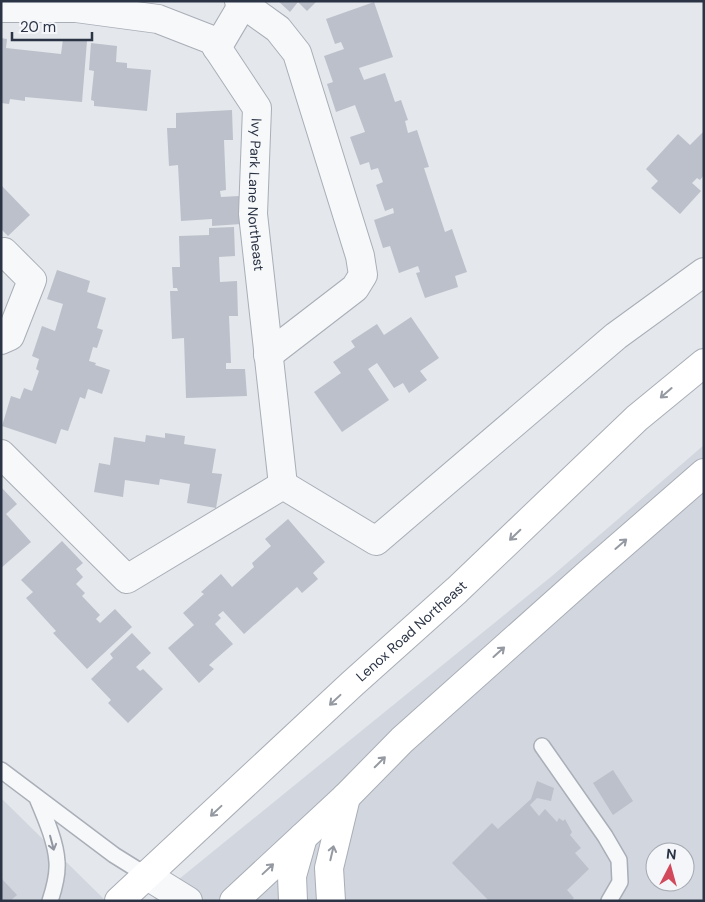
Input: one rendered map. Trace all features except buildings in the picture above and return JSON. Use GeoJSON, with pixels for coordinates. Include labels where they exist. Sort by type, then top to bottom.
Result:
{"type":"FeatureCollection","features":[{"type":"Feature","properties":{"kind":"main road","name":"Lenox Road Northeast"},"geometry":{"type":"LineString","coordinates":[[119,901],[352,684],[464,583],[637,418],[704,362]]}},
{"type":"Feature","properties":{"kind":"main road"},"geometry":{"type":"LineString","coordinates":[[234,901],[346,797],[402,740],[704,473]]}},
{"type":"Feature","properties":{"kind":"main road"},"geometry":{"type":"LineString","coordinates":[[331,901],[329,868],[346,797]]}},
{"type":"Feature","properties":{"kind":"main road"},"geometry":{"type":"LineString","coordinates":[[293,901],[292,876],[303,837]]}},
{"type":"Feature","properties":{"kind":"street"},"geometry":{"type":"LineString","coordinates":[[217,48],[241,3],[278,29],[297,53],[360,256],[363,275],[355,288],[268,355]]}},
{"type":"Feature","properties":{"kind":"street","name":"Ivy Park Lane Northeast"},"geometry":{"type":"LineString","coordinates":[[1,8],[76,5],[158,19],[212,40],[256,108],[253,214],[283,485]]}},
{"type":"Feature","properties":{"kind":"street"},"geometry":{"type":"LineString","coordinates":[[1,254],[4,252],[32,280],[10,336],[1,340]]}},
{"type":"Feature","properties":{"kind":"street"},"geometry":{"type":"LineString","coordinates":[[1,454],[127,579],[283,485],[376,541],[616,336],[704,272]]}},
{"type":"Feature","properties":{"kind":"street"},"geometry":{"type":"LineString","coordinates":[[146,875],[188,901]]}},
{"type":"Feature","properties":{"kind":"lane"},"geometry":{"type":"LineString","coordinates":[[542,746],[606,836],[618,860],[620,882],[609,901]]}},
{"type":"Feature","properties":{"kind":"lane"},"geometry":{"type":"LineString","coordinates":[[1,770],[114,855],[146,875]]}},
{"type":"Feature","properties":{"kind":"lane"},"geometry":{"type":"LineString","coordinates":[[36,797],[46,819],[57,862],[55,887],[50,901]]}},
{"type":"Feature","properties":{"kind":"shaded area"},"geometry":{"type":"Polygon","coordinates":[[[704,445],[704,901],[152,901],[552,576],[704,445]]]}},
{"type":"Feature","properties":{"kind":"shaded area"},"geometry":{"type":"Polygon","coordinates":[[[1,798],[106,901],[1,901],[1,798]]]}}]}
